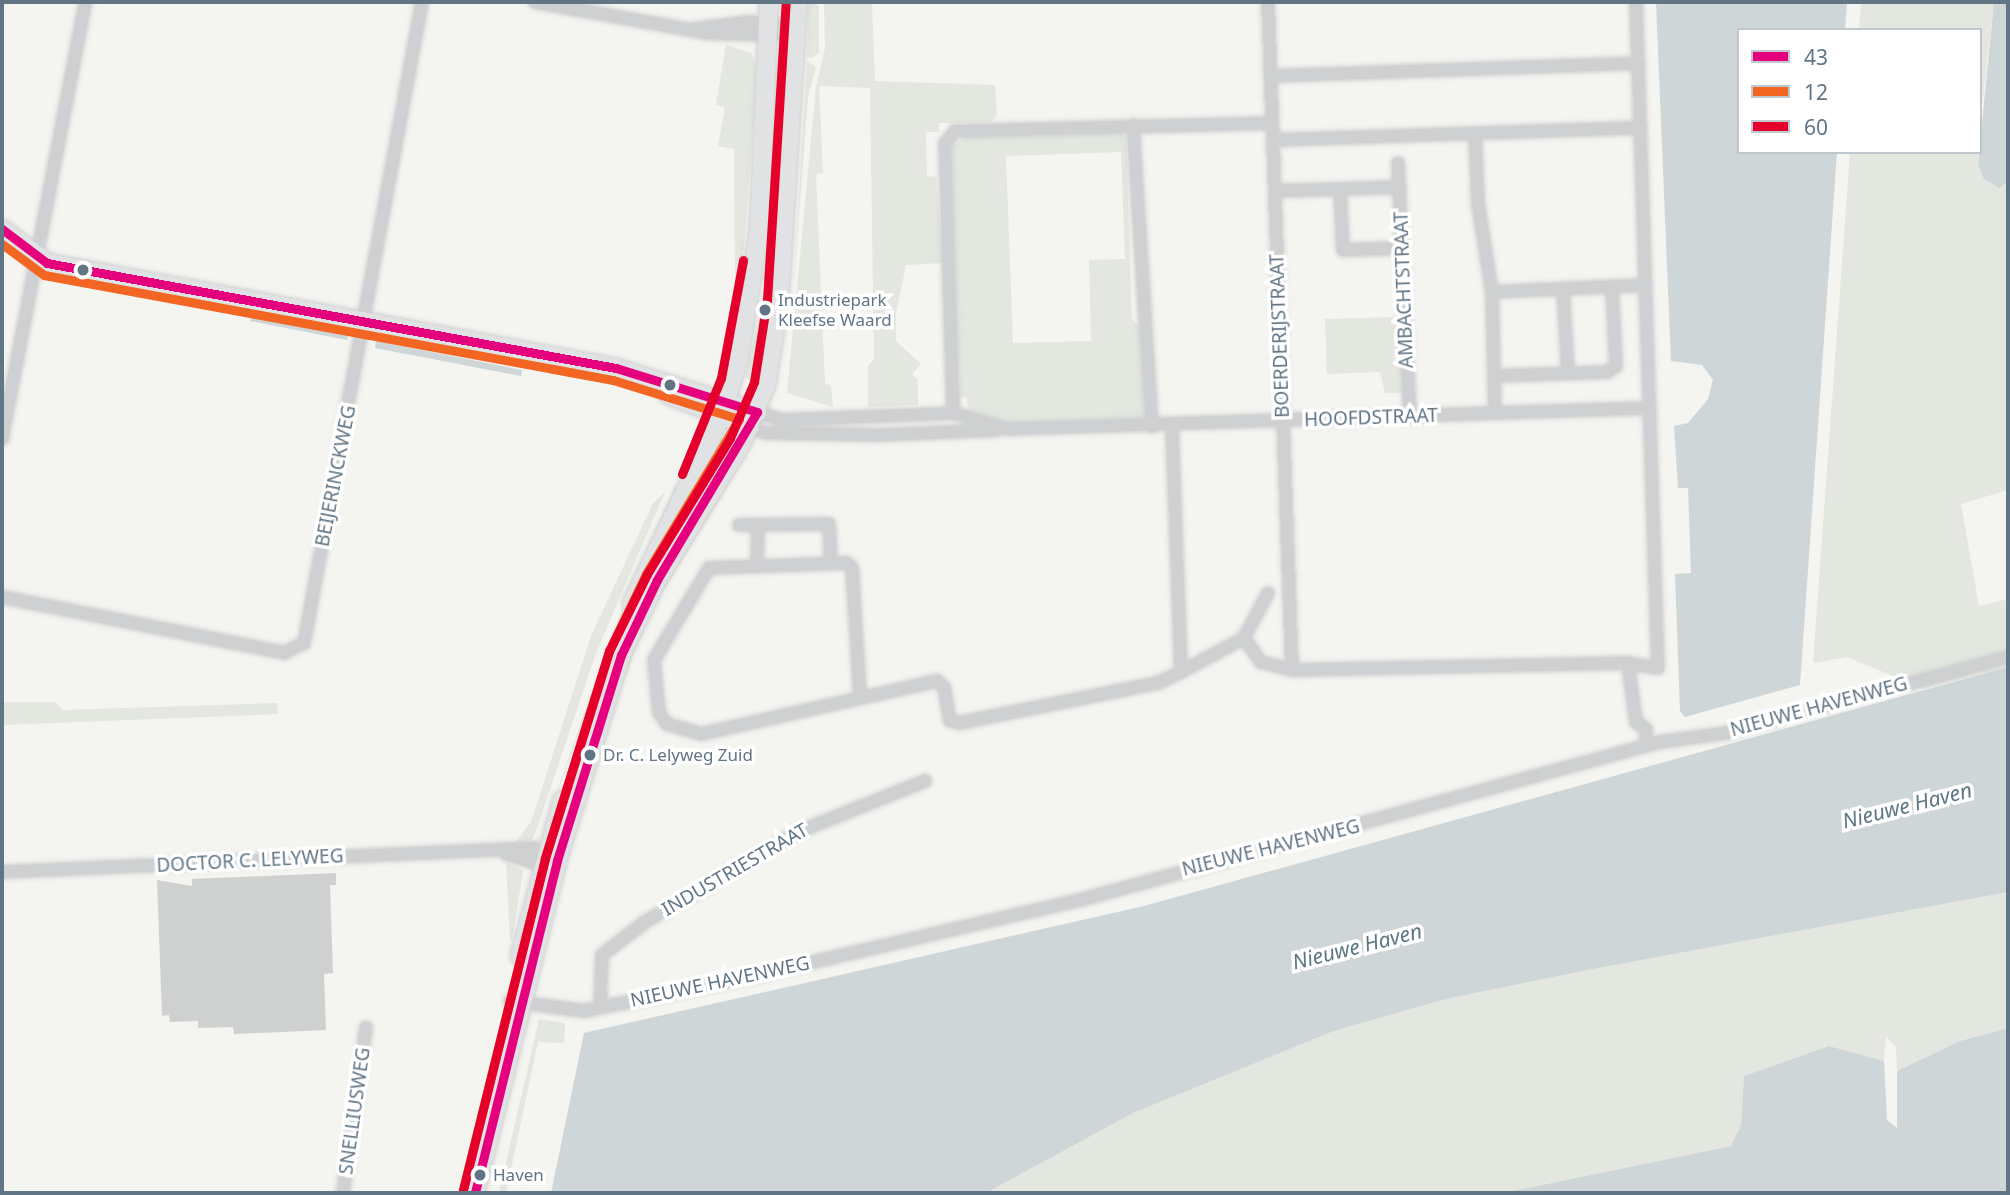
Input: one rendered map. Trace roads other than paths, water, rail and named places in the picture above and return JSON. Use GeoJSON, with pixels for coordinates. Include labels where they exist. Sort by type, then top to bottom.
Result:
{"type":"FeatureCollection","features":[{"type":"Feature","properties":{"kind":"main road"},"geometry":{"type":"LineString","coordinates":[[475,1193],[519,1004],[548,859],[620,631],[724,407],[748,313],[759,231],[771,28],[769,2]]}},
{"type":"Feature","properties":{"kind":"main road"},"geometry":{"type":"LineString","coordinates":[[548,859],[632,629],[754,420],[776,333],[798,2]]}},
{"type":"Feature","properties":{"kind":"main road"},"geometry":{"type":"LineString","coordinates":[[2,229],[47,263],[564,360],[724,407],[754,420]]}},
{"type":"Feature","properties":{"kind":"main road"},"geometry":{"type":"LineString","coordinates":[[467,1193],[519,1004]]}},
{"type":"Feature","properties":{"kind":"street"},"geometry":{"type":"LineString","coordinates":[[2,439],[85,2]]}},
{"type":"Feature","properties":{"kind":"street","name":"BEIJERINCKWEG"},"geometry":{"type":"LineString","coordinates":[[2,597],[295,652],[304,643],[422,2]]}},
{"type":"Feature","properties":{"kind":"street"},"geometry":{"type":"LineString","coordinates":[[535,2],[695,29],[797,29]]}},
{"type":"Feature","properties":{"kind":"street","name":"BOERDERIJSTRAAT"},"geometry":{"type":"LineString","coordinates":[[1268,2],[1292,670]]}},
{"type":"Feature","properties":{"kind":"street"},"geometry":{"type":"LineString","coordinates":[[1244,638],[1261,662],[1292,670],[1628,663],[1658,668],[1636,2]]}},
{"type":"Feature","properties":{"kind":"street"},"geometry":{"type":"LineString","coordinates":[[695,29],[750,22],[771,28]]}},
{"type":"Feature","properties":{"kind":"street"},"geometry":{"type":"LineString","coordinates":[[1270,76],[1639,63]]}},
{"type":"Feature","properties":{"kind":"street"},"geometry":{"type":"LineString","coordinates":[[953,413],[945,144],[955,131],[1272,122]]}},
{"type":"Feature","properties":{"kind":"street"},"geometry":{"type":"LineString","coordinates":[[1133,125],[1152,426]]}},
{"type":"Feature","properties":{"kind":"street"},"geometry":{"type":"LineString","coordinates":[[1273,140],[1641,128]]}},
{"type":"Feature","properties":{"kind":"street"},"geometry":{"type":"LineString","coordinates":[[1475,133],[1478,203],[1492,292],[1494,413]]}},
{"type":"Feature","properties":{"kind":"street","name":"AMBACHTSTRAAT"},"geometry":{"type":"LineString","coordinates":[[1398,136],[1410,417]]}},
{"type":"Feature","properties":{"kind":"street"},"geometry":{"type":"LineString","coordinates":[[1275,191],[1400,187]]}},
{"type":"Feature","properties":{"kind":"street"},"geometry":{"type":"LineString","coordinates":[[1340,189],[1343,250],[1402,248]]}},
{"type":"Feature","properties":{"kind":"street"},"geometry":{"type":"LineString","coordinates":[[1492,292],[1646,285]]}},
{"type":"Feature","properties":{"kind":"street"},"geometry":{"type":"LineString","coordinates":[[1494,376],[1607,372],[1616,366],[1612,287]]}},
{"type":"Feature","properties":{"kind":"street"},"geometry":{"type":"LineString","coordinates":[[1563,289],[1568,373]]}},
{"type":"Feature","properties":{"kind":"street","name":"HOOFDSTRAAT"},"geometry":{"type":"LineString","coordinates":[[754,420],[766,433],[892,435],[1650,408]]}},
{"type":"Feature","properties":{"kind":"street","name":"HOOFDSTRAAT"},"geometry":{"type":"LineString","coordinates":[[754,420],[953,413],[1007,429]]}},
{"type":"Feature","properties":{"kind":"street"},"geometry":{"type":"LineString","coordinates":[[850,417],[851,433]]}},
{"type":"Feature","properties":{"kind":"street"},"geometry":{"type":"LineString","coordinates":[[1172,425],[1181,672]]}},
{"type":"Feature","properties":{"kind":"street"},"geometry":{"type":"LineString","coordinates":[[739,525],[829,524],[831,563]]}},
{"type":"Feature","properties":{"kind":"street"},"geometry":{"type":"LineString","coordinates":[[757,567],[758,525]]}},
{"type":"Feature","properties":{"kind":"street"},"geometry":{"type":"LineString","coordinates":[[860,697],[852,568],[847,563],[709,568],[701,574],[657,647],[656,686],[667,724],[701,734],[860,697],[942,682],[950,720],[959,723],[1024,714],[1158,683],[1244,638],[1268,593]]}},
{"type":"Feature","properties":{"kind":"street","name":"NIEUWE HAVENWEG"},"geometry":{"type":"LineString","coordinates":[[519,1004],[575,1012],[1080,900],[1646,746],[1733,731],[2008,657]]}},
{"type":"Feature","properties":{"kind":"street"},"geometry":{"type":"LineString","coordinates":[[1628,663],[1636,722],[1646,729],[1646,746]]}},
{"type":"Feature","properties":{"kind":"street","name":"INDUSTRIESTRAAT"},"geometry":{"type":"LineString","coordinates":[[600,1007],[602,955],[645,922],[798,832],[925,780]]}},
{"type":"Feature","properties":{"kind":"street","name":"DOCTOR C. LELYWEG"},"geometry":{"type":"LineString","coordinates":[[2,872],[499,852],[548,859]]}},
{"type":"Feature","properties":{"kind":"street","name":"SNELLIUSWEG"},"geometry":{"type":"LineString","coordinates":[[343,1193],[366,1028]]}},
{"type":"Feature","properties":{"kind":"water"},"geometry":{"type":"Polygon","coordinates":[[[1656,2],[1847,2],[1845,28],[1737,28],[1737,154],[1837,154],[1800,685],[1685,717],[1680,711],[1675,574],[1691,573],[1688,488],[1678,488],[1674,426],[1688,423],[1708,399],[1713,380],[1702,365],[1671,361],[1656,2]]]}},
{"type":"Feature","properties":{"kind":"water"},"geometry":{"type":"Polygon","coordinates":[[[1994,2],[2008,2],[2008,181],[1999,188],[1984,179],[1978,164],[1979,154],[1982,154],[1982,124],[1994,2]]]}},
{"type":"Feature","properties":{"kind":"water"},"geometry":{"type":"Polygon","coordinates":[[[251,317],[348,336],[347,340],[250,321],[251,317]]]}},
{"type":"Feature","properties":{"kind":"water"},"geometry":{"type":"Polygon","coordinates":[[[376,341],[522,370],[521,376],[375,348],[376,341]]]}},
{"type":"Feature","properties":{"kind":"water","name":"Nieuwe Haven"},"geometry":{"type":"Polygon","coordinates":[[[2008,667],[2008,892],[1446,999],[1334,1031],[1133,1113],[986,1193],[551,1193],[584,1033],[1144,906],[2008,667]]]}},
{"type":"Feature","properties":{"kind":"water"},"geometry":{"type":"Polygon","coordinates":[[[2008,1028],[2008,1193],[1503,1193],[1731,1146],[1741,1125],[1744,1076],[1829,1046],[1884,1061],[1887,1120],[1897,1128],[1897,1071],[1960,1041],[2008,1028]]]}},
{"type":"Feature","properties":{"kind":"place","name":"Industriepark Kleefse Waard"},"geometry":{"type":"Point","coordinates":[765,310]}},
{"type":"Feature","properties":{"kind":"place","name":"Dr. C. Lelyweg Zuid"},"geometry":{"type":"Point","coordinates":[590,755]}},
{"type":"Feature","properties":{"kind":"place","name":"Haven"},"geometry":{"type":"Point","coordinates":[480,1175]}}]}
